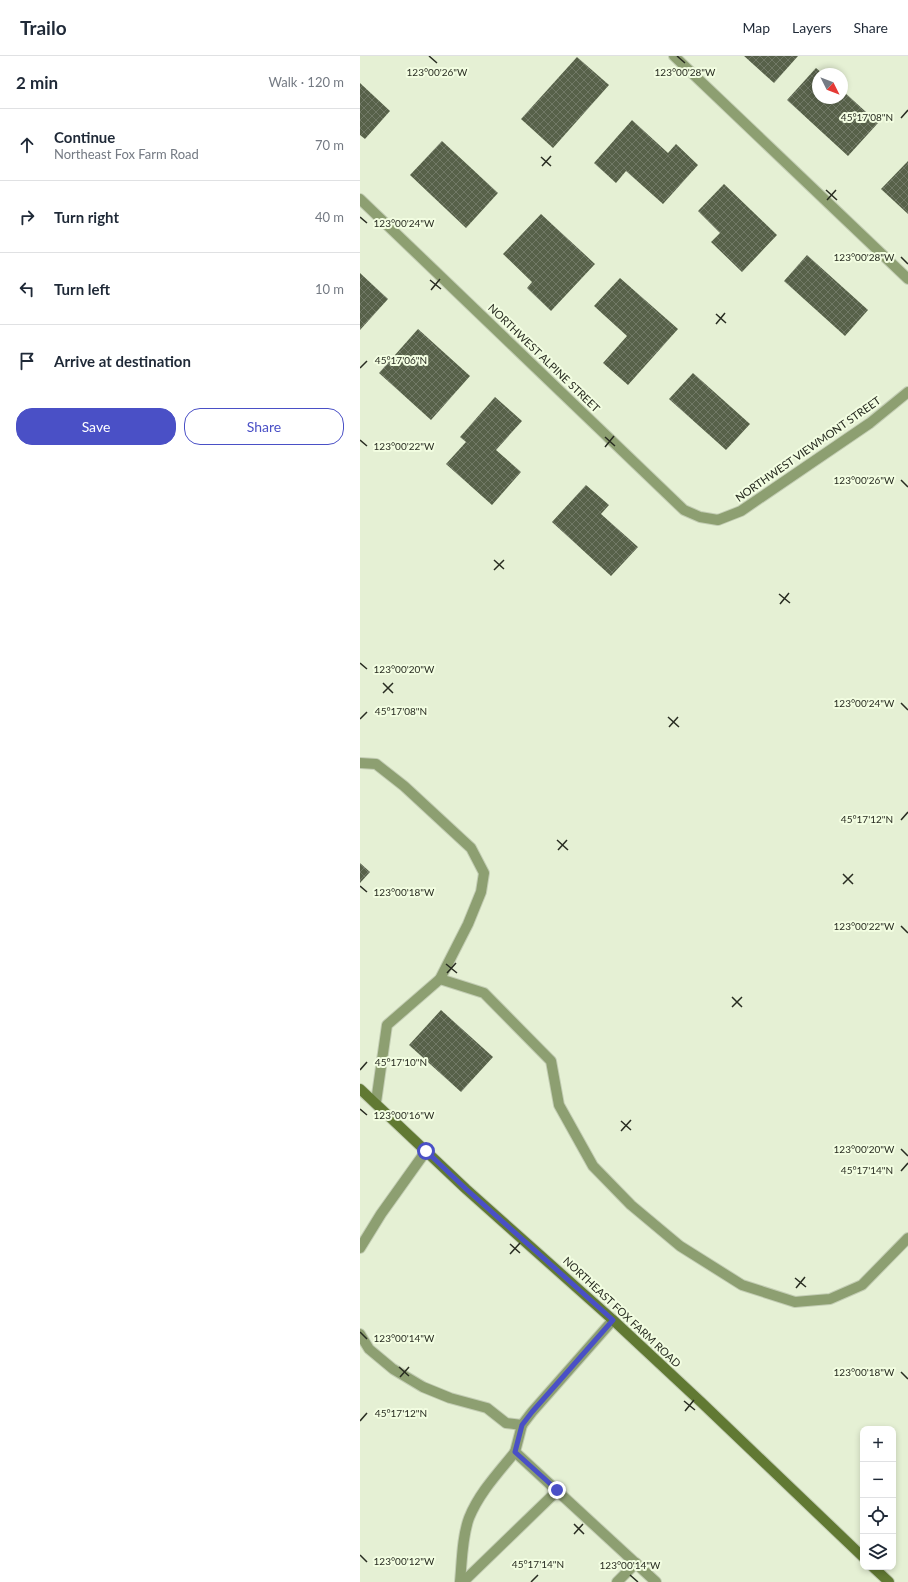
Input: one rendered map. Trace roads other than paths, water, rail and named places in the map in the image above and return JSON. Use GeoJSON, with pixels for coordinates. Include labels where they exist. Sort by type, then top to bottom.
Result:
{"type":"FeatureCollection","features":[{"type":"Feature","properties":{"kind":"street"},"geometry":{"type":"LineString","coordinates":[[674,56],[908,279]]}},
{"type":"Feature","properties":{"kind":"street","name":"NORTHWEST ALPINE STREET"},"geometry":{"type":"LineString","coordinates":[[360,199],[684,510],[700,516],[718,520]]}},
{"type":"Feature","properties":{"kind":"street","name":"NORTHWEST VIEWMONT STREET"},"geometry":{"type":"LineString","coordinates":[[718,520],[741,511],[778,487],[870,423],[908,392]]}},
{"type":"Feature","properties":{"kind":"street"},"geometry":{"type":"LineString","coordinates":[[360,763],[376,764],[404,786],[471,848],[484,873],[481,892],[468,924],[440,979],[387,1024],[376,1102]]}},
{"type":"Feature","properties":{"kind":"street"},"geometry":{"type":"LineString","coordinates":[[440,979],[484,993],[551,1061],[559,1105],[562,1112],[593,1166],[631,1205],[680,1246],[742,1285],[795,1302],[830,1299],[862,1285],[908,1238]]}},
{"type":"Feature","properties":{"kind":"street","name":"NORTHEAST FOX FARM ROAD"},"geometry":{"type":"LineString","coordinates":[[360,1089],[376,1102],[466,1189],[613,1320],[860,1554]]}},
{"type":"Feature","properties":{"kind":"street"},"geometry":{"type":"LineString","coordinates":[[360,1248],[381,1214],[426,1151]]}},
{"type":"Feature","properties":{"kind":"street"},"geometry":{"type":"LineString","coordinates":[[462,1582],[464,1541],[469,1519],[479,1496],[515,1452],[522,1425],[613,1320]]}},
{"type":"Feature","properties":{"kind":"street"},"geometry":{"type":"LineString","coordinates":[[360,1334],[369,1349],[393,1369],[423,1387],[450,1398],[487,1408],[506,1423],[522,1425]]}},
{"type":"Feature","properties":{"kind":"street"},"geometry":{"type":"LineString","coordinates":[[515,1452],[656,1582]]}},
{"type":"Feature","properties":{"kind":"street"},"geometry":{"type":"LineString","coordinates":[[462,1582],[557,1490]]}},
{"type":"Feature","properties":{"kind":"street"},"geometry":{"type":"LineString","coordinates":[[617,1582],[636,1564]]}},
{"type":"Feature","properties":{"kind":"street"},"geometry":{"type":"LineString","coordinates":[[876,1570],[889,1582]]}}]}
